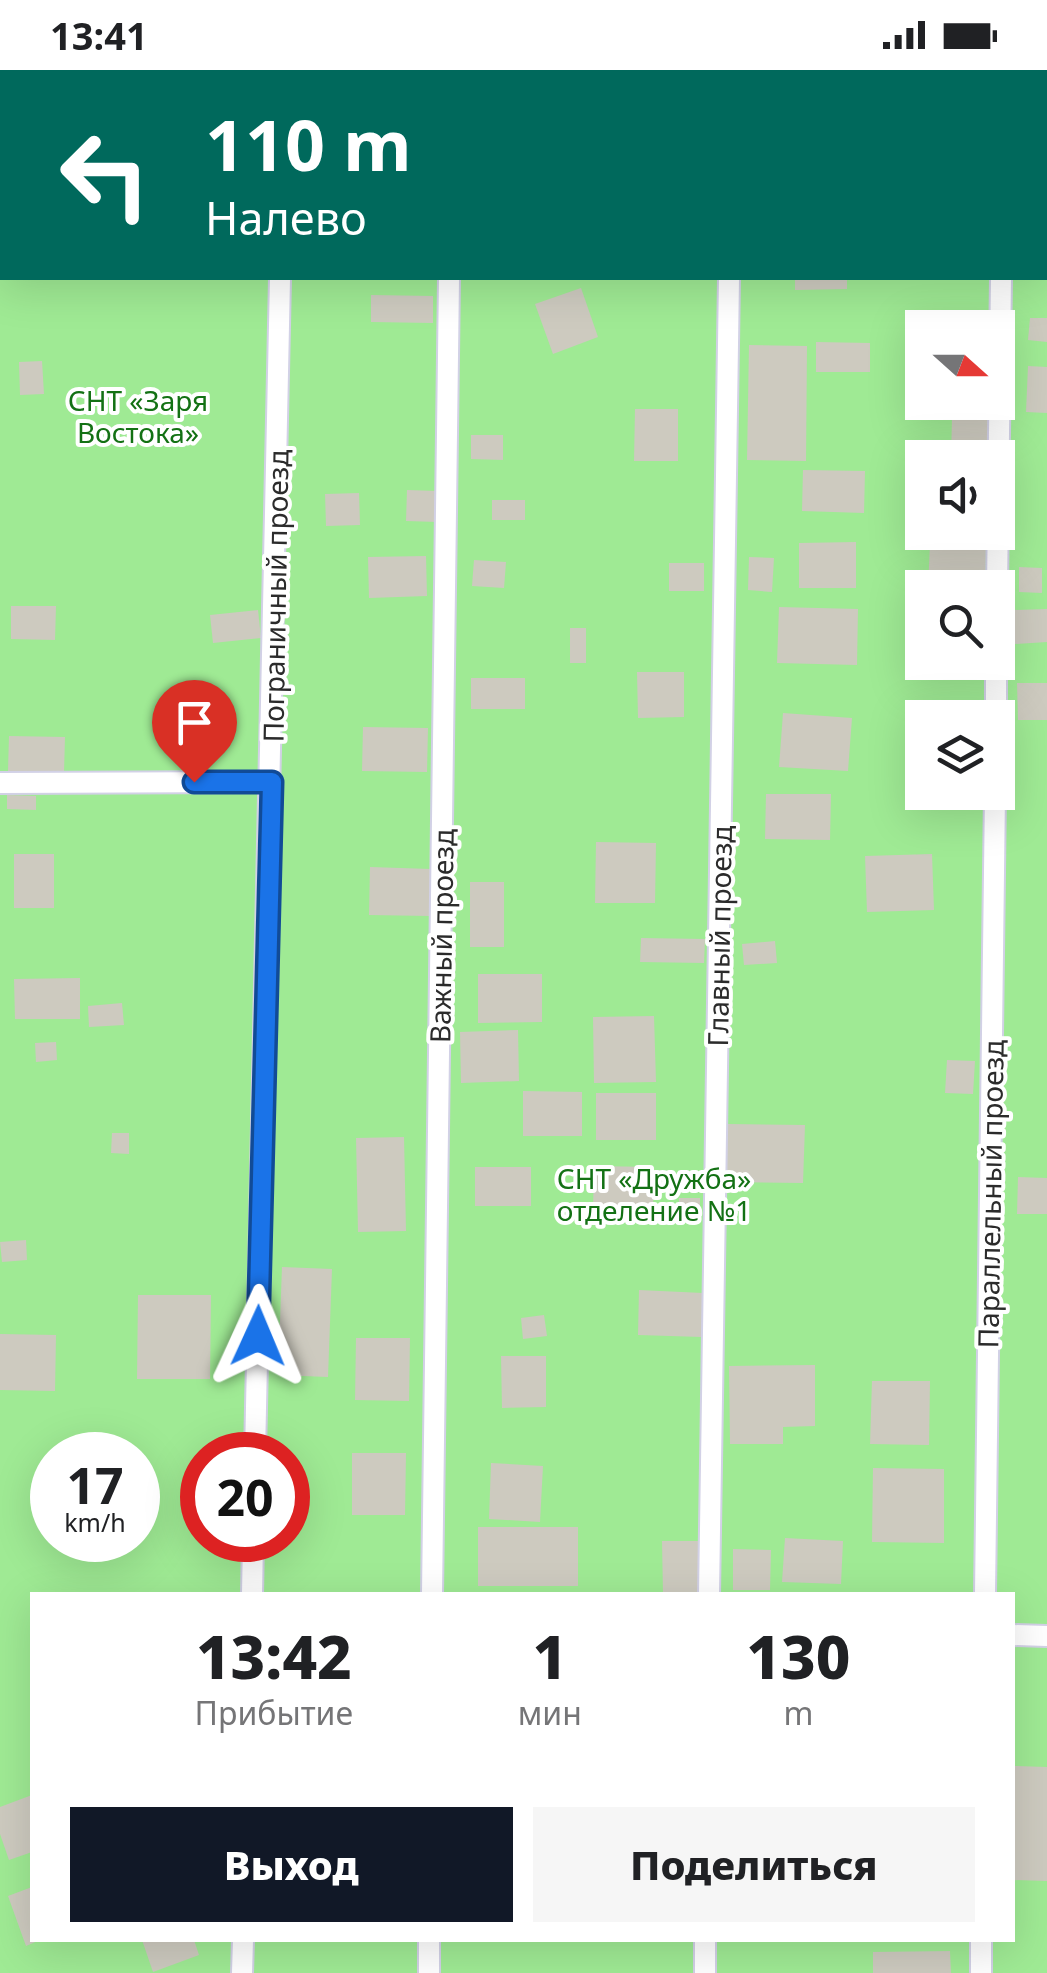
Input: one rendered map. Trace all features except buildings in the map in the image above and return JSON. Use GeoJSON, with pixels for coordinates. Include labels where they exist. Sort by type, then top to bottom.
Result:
{"type":"FeatureCollection","features":[{"type":"Feature","properties":{"kind":"lane","name":"Пограничный проезд"},"geometry":{"type":"LineString","coordinates":[[256,1432],[280,280]]}},
{"type":"Feature","properties":{"kind":"lane","name":"Важный проезд"},"geometry":{"type":"LineString","coordinates":[[432,1592],[449,280]]}},
{"type":"Feature","properties":{"kind":"lane","name":"Главный проезд"},"geometry":{"type":"LineString","coordinates":[[709,1592],[729,280]]}},
{"type":"Feature","properties":{"kind":"lane"},"geometry":{"type":"LineString","coordinates":[[997,570],[1001,280]]}},
{"type":"Feature","properties":{"kind":"lane"},"geometry":{"type":"LineString","coordinates":[[0,783],[272,782]]}},
{"type":"Feature","properties":{"kind":"lane","name":"Параллельный проезд"},"geometry":{"type":"LineString","coordinates":[[986,1592],[995,810]]}},
{"type":"Feature","properties":{"kind":"lane"},"geometry":{"type":"LineString","coordinates":[[252,1592],[253,1562]]}},
{"type":"Feature","properties":{"kind":"lane"},"geometry":{"type":"LineString","coordinates":[[1015,1635],[1047,1636]]}},
{"type":"Feature","properties":{"kind":"lane"},"geometry":{"type":"LineString","coordinates":[[242,1973],[243,1942]]}},
{"type":"Feature","properties":{"kind":"lane"},"geometry":{"type":"LineString","coordinates":[[429,1973],[430,1942]]}},
{"type":"Feature","properties":{"kind":"lane"},"geometry":{"type":"LineString","coordinates":[[705,1942],[705,1973]]}},
{"type":"Feature","properties":{"kind":"lane"},"geometry":{"type":"LineString","coordinates":[[981,1942],[981,1973]]}},
{"type":"Feature","properties":{"kind":"green space","name":"СНТ «Дружба» отделение №1"},"geometry":{"type":"Polygon","coordinates":[[[0,280],[1047,280],[1047,1973],[0,1973],[0,280]]]}},
{"type":"Feature","properties":{"kind":"route"},"geometry":{"type":"LineString","coordinates":[[194,782],[272,782],[258,1336]]}},
{"type":"Feature","properties":{"kind":"park label","name":"СНТ «Заря Востока»"},"geometry":{"type":"Point","coordinates":[138,416]}}]}
